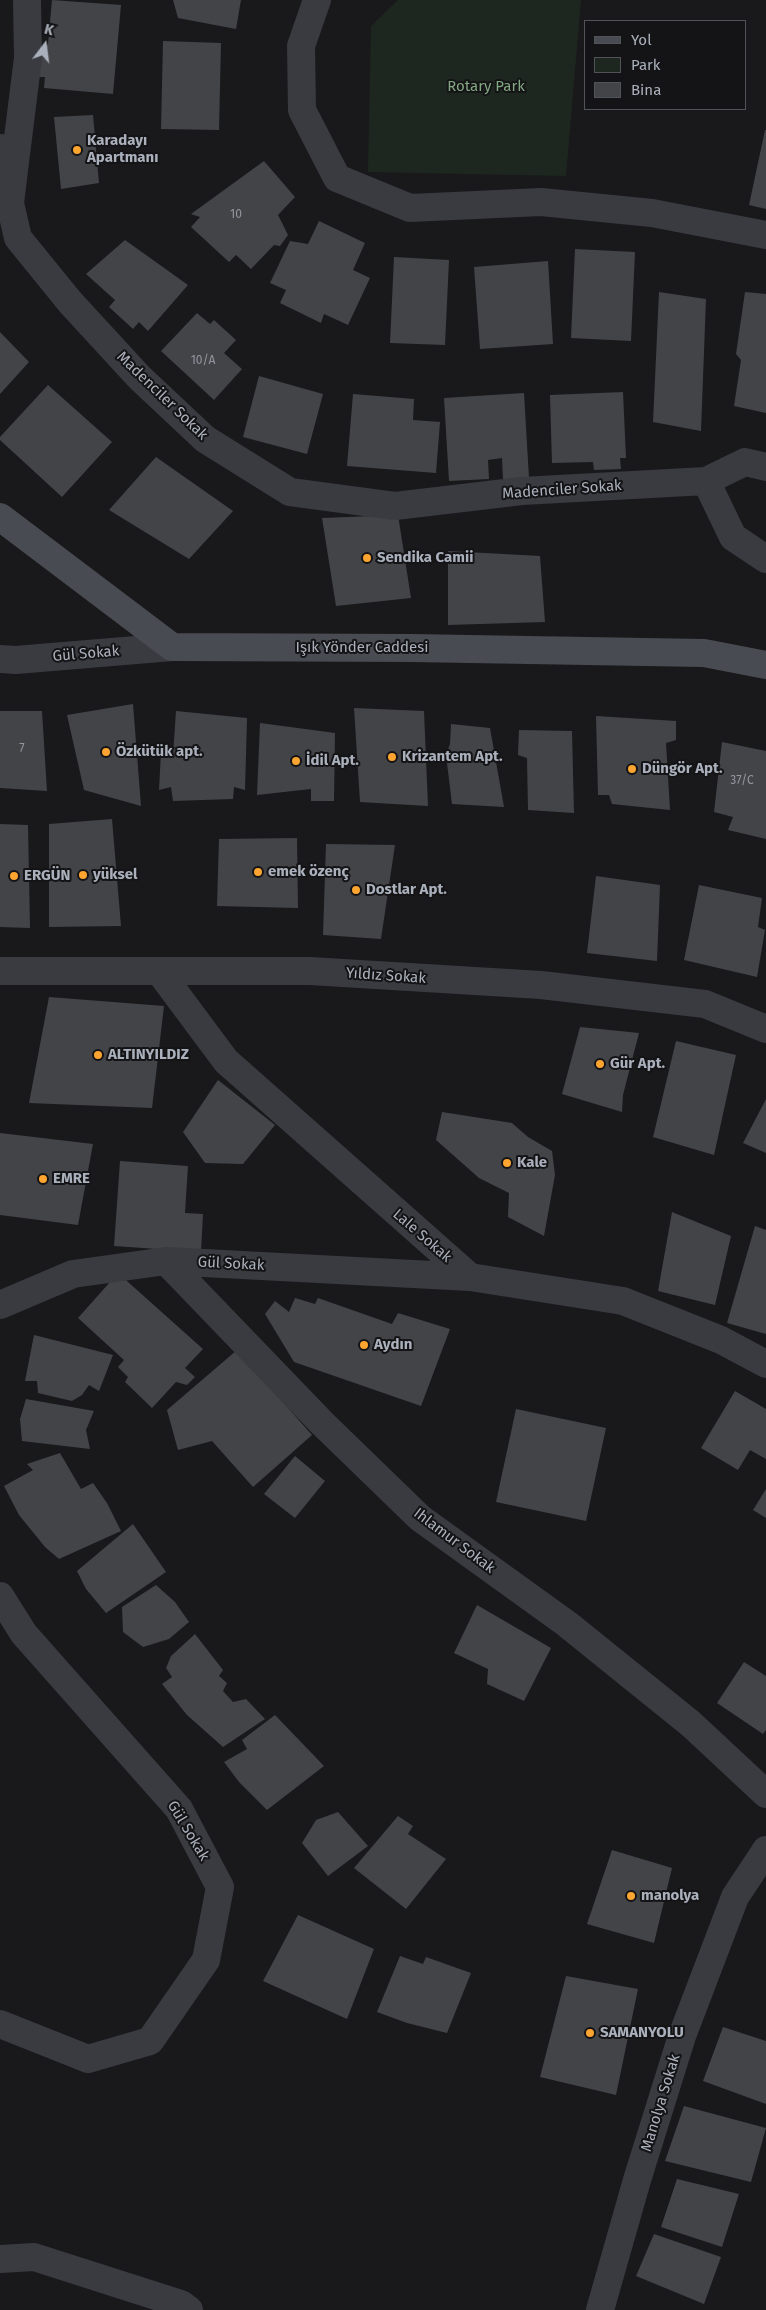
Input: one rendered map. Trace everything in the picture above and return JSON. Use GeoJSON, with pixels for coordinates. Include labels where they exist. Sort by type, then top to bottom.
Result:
{"type":"FeatureCollection","features":[{"type":"Feature","properties":{"kind":"street","name":"Madenciler Sokak"},"geometry":{"type":"LineString","coordinates":[[27,0],[28,58],[7,159],[10,203],[18,238],[70,302],[139,377],[205,439],[290,492],[395,506],[522,491],[706,481]]}},
{"type":"Feature","properties":{"kind":"street"},"geometry":{"type":"LineString","coordinates":[[317,0],[301,46],[302,110],[336,178],[410,208],[541,202],[652,213],[766,235]]}},
{"type":"Feature","properties":{"kind":"street"},"geometry":{"type":"LineString","coordinates":[[766,467],[745,462],[706,481],[734,537],[766,559]]}},
{"type":"Feature","properties":{"kind":"street"},"geometry":{"type":"LineString","coordinates":[[0,517],[172,647]]}},
{"type":"Feature","properties":{"kind":"street","name":"Gül Sokak"},"geometry":{"type":"LineString","coordinates":[[0,659],[16,660],[172,647]]}},
{"type":"Feature","properties":{"kind":"street","name":"Işık Yönder Caddesi"},"geometry":{"type":"LineString","coordinates":[[172,647],[411,648],[704,653],[766,665]]}},
{"type":"Feature","properties":{"kind":"street","name":"Yıldız Sokak"},"geometry":{"type":"LineString","coordinates":[[0,971],[310,971],[540,985],[705,1004],[766,1029]]}},
{"type":"Feature","properties":{"kind":"street","name":"Lale Sokak"},"geometry":{"type":"LineString","coordinates":[[159,971],[226,1061],[326,1152],[470,1277]]}},
{"type":"Feature","properties":{"kind":"street","name":"Gül Sokak"},"geometry":{"type":"LineString","coordinates":[[0,1306],[73,1274],[166,1261],[470,1277]]}},
{"type":"Feature","properties":{"kind":"street","name":"Ihlamur Sokak"},"geometry":{"type":"LineString","coordinates":[[166,1261],[322,1423],[420,1518],[567,1624],[691,1724],[766,1794]]}},
{"type":"Feature","properties":{"kind":"street"},"geometry":{"type":"LineString","coordinates":[[470,1277],[623,1301],[721,1340],[766,1364]]}},
{"type":"Feature","properties":{"kind":"street","name":"Gül Sokak"},"geometry":{"type":"LineString","coordinates":[[0,1596],[24,1634],[179,1809],[220,1887],[206,1960],[150,2040],[88,2059],[0,2024]]}},
{"type":"Feature","properties":{"kind":"street","name":"Manolya Sokak"},"geometry":{"type":"LineString","coordinates":[[600,2310],[637,2180],[682,2036],[735,1898],[766,1850]]}},
{"type":"Feature","properties":{"kind":"street"},"geometry":{"type":"LineString","coordinates":[[0,2259],[34,2257],[181,2304],[190,2310]]}},
{"type":"Feature","properties":{"kind":"green space","name":"Rotary Park"},"geometry":{"type":"Polygon","coordinates":[[[398,0],[581,0],[566,176],[368,172],[371,26],[398,0]]]}},
{"type":"Feature","properties":{"kind":"building"},"geometry":{"type":"Polygon","coordinates":[[[52,0],[121,5],[113,94],[44,88],[45,77],[39,77],[41,48],[48,44],[52,0]]]}},
{"type":"Feature","properties":{"kind":"building"},"geometry":{"type":"Polygon","coordinates":[[[173,0],[241,0],[236,29],[178,18],[173,0]]]}},
{"type":"Feature","properties":{"kind":"building"},"geometry":{"type":"Polygon","coordinates":[[[163,41],[221,43],[219,130],[161,129],[163,41]]]}},
{"type":"Feature","properties":{"kind":"building","name":"Karadayı Apartmanı"},"geometry":{"type":"Polygon","coordinates":[[[93,115],[99,183],[61,189],[54,117],[93,115]]]}},
{"type":"Feature","properties":{"kind":"building"},"geometry":{"type":"Polygon","coordinates":[[[766,130],[766,209],[749,205],[766,130]]]}},
{"type":"Feature","properties":{"kind":"building"},"geometry":{"type":"Polygon","coordinates":[[[264,161],[295,197],[278,215],[288,235],[280,246],[274,245],[251,269],[236,255],[229,262],[191,227],[200,217],[191,214],[264,161]]]}},
{"type":"Feature","properties":{"kind":"building"},"geometry":{"type":"Polygon","coordinates":[[[319,221],[365,243],[353,270],[370,278],[348,325],[324,314],[321,323],[280,303],[286,290],[270,283],[290,241],[308,244],[319,221]]]}},
{"type":"Feature","properties":{"kind":"building"},"geometry":{"type":"Polygon","coordinates":[[[125,240],[188,285],[148,331],[139,322],[133,329],[109,307],[115,300],[86,274],[125,240]]]}},
{"type":"Feature","properties":{"kind":"building"},"geometry":{"type":"Polygon","coordinates":[[[575,249],[635,252],[631,341],[571,338],[575,249]]]}},
{"type":"Feature","properties":{"kind":"building"},"geometry":{"type":"Polygon","coordinates":[[[394,257],[449,260],[445,345],[390,343],[394,257]]]}},
{"type":"Feature","properties":{"kind":"building"},"geometry":{"type":"Polygon","coordinates":[[[548,261],[553,344],[480,349],[474,267],[548,261]]]}},
{"type":"Feature","properties":{"kind":"building"},"geometry":{"type":"Polygon","coordinates":[[[659,292],[706,299],[701,431],[653,422],[659,292]]]}},
{"type":"Feature","properties":{"kind":"building"},"geometry":{"type":"Polygon","coordinates":[[[745,292],[766,294],[766,413],[734,406],[741,360],[736,354],[745,292]]]}},
{"type":"Feature","properties":{"kind":"building"},"geometry":{"type":"Polygon","coordinates":[[[197,313],[210,324],[214,320],[236,340],[224,353],[242,369],[214,400],[161,351],[197,313]]]}},
{"type":"Feature","properties":{"kind":"building"},"geometry":{"type":"Polygon","coordinates":[[[0,332],[29,362],[0,394],[0,332]]]}},
{"type":"Feature","properties":{"kind":"building"},"geometry":{"type":"Polygon","coordinates":[[[259,376],[323,394],[307,454],[243,437],[259,376]]]}},
{"type":"Feature","properties":{"kind":"building"},"geometry":{"type":"Polygon","coordinates":[[[48,385],[112,442],[62,497],[0,440],[0,437],[48,385]]]}},
{"type":"Feature","properties":{"kind":"building"},"geometry":{"type":"Polygon","coordinates":[[[623,392],[626,458],[620,458],[621,469],[594,470],[593,462],[552,463],[550,395],[623,392]]]}},
{"type":"Feature","properties":{"kind":"building"},"geometry":{"type":"Polygon","coordinates":[[[524,393],[529,478],[503,480],[502,458],[488,460],[489,479],[449,481],[444,398],[524,393]]]}},
{"type":"Feature","properties":{"kind":"building"},"geometry":{"type":"Polygon","coordinates":[[[353,394],[414,399],[413,420],[440,422],[436,473],[347,466],[353,394]]]}},
{"type":"Feature","properties":{"kind":"building"},"geometry":{"type":"Polygon","coordinates":[[[156,457],[233,511],[189,559],[109,510],[156,457]]]}},
{"type":"Feature","properties":{"kind":"building","name":"Sendika Camii"},"geometry":{"type":"Polygon","coordinates":[[[398,515],[411,598],[336,606],[322,518],[398,515]]]}},
{"type":"Feature","properties":{"kind":"building"},"geometry":{"type":"Polygon","coordinates":[[[448,551],[540,556],[545,622],[448,625],[448,551]]]}},
{"type":"Feature","properties":{"kind":"building","name":"Özkütük apt."},"geometry":{"type":"Polygon","coordinates":[[[133,704],[141,806],[84,790],[67,715],[133,704]]]}},
{"type":"Feature","properties":{"kind":"building","name":"Krizantem Apt."},"geometry":{"type":"Polygon","coordinates":[[[354,708],[424,711],[428,806],[360,802],[354,708]]]}},
{"type":"Feature","properties":{"kind":"building"},"geometry":{"type":"Polygon","coordinates":[[[0,711],[42,711],[47,791],[0,788],[0,711]]]}},
{"type":"Feature","properties":{"kind":"building"},"geometry":{"type":"Polygon","coordinates":[[[176,711],[247,718],[245,790],[234,787],[233,799],[173,801],[171,787],[159,790],[161,752],[173,755],[176,711]]]}},
{"type":"Feature","properties":{"kind":"building","name":"Düngör Apt."},"geometry":{"type":"Polygon","coordinates":[[[596,716],[676,721],[676,740],[666,743],[670,810],[612,804],[609,795],[598,795],[596,716]]]}},
{"type":"Feature","properties":{"kind":"building","name":"İdil Apt."},"geometry":{"type":"Polygon","coordinates":[[[260,723],[335,733],[334,801],[311,801],[311,789],[257,795],[260,723]]]}},
{"type":"Feature","properties":{"kind":"building"},"geometry":{"type":"Polygon","coordinates":[[[451,724],[490,728],[504,807],[452,804],[446,755],[450,744],[451,724]]]}},
{"type":"Feature","properties":{"kind":"building"},"geometry":{"type":"Polygon","coordinates":[[[519,730],[572,731],[574,813],[528,810],[527,758],[518,755],[519,730]]]}},
{"type":"Feature","properties":{"kind":"building"},"geometry":{"type":"Polygon","coordinates":[[[722,742],[766,751],[766,839],[728,830],[733,817],[714,812],[722,742]]]}},
{"type":"Feature","properties":{"kind":"building","name":"yüksel"},"geometry":{"type":"Polygon","coordinates":[[[112,819],[121,926],[49,927],[49,824],[112,819]]]}},
{"type":"Feature","properties":{"kind":"building","name":"ERGÜN"},"geometry":{"type":"Polygon","coordinates":[[[0,824],[28,825],[30,928],[0,927],[0,824]]]}},
{"type":"Feature","properties":{"kind":"building","name":"emek özenç"},"geometry":{"type":"Polygon","coordinates":[[[297,838],[298,908],[217,906],[219,839],[297,838]]]}},
{"type":"Feature","properties":{"kind":"building","name":"Dostlar Apt."},"geometry":{"type":"Polygon","coordinates":[[[326,844],[395,845],[381,939],[323,935],[326,844]]]}},
{"type":"Feature","properties":{"kind":"building"},"geometry":{"type":"Polygon","coordinates":[[[596,876],[660,885],[657,961],[587,953],[596,876]]]}},
{"type":"Feature","properties":{"kind":"building"},"geometry":{"type":"Polygon","coordinates":[[[699,885],[762,898],[758,927],[765,930],[757,977],[684,960],[699,885]]]}},
{"type":"Feature","properties":{"kind":"building","name":"ALTINYILDIZ"},"geometry":{"type":"Polygon","coordinates":[[[49,997],[164,1006],[152,1108],[29,1103],[49,997]]]}},
{"type":"Feature","properties":{"kind":"building","name":"Gür Apt."},"geometry":{"type":"Polygon","coordinates":[[[580,1027],[639,1033],[623,1095],[622,1112],[562,1094],[580,1027]]]}},
{"type":"Feature","properties":{"kind":"building"},"geometry":{"type":"Polygon","coordinates":[[[676,1041],[736,1055],[714,1155],[653,1137],[676,1041]]]}},
{"type":"Feature","properties":{"kind":"building"},"geometry":{"type":"Polygon","coordinates":[[[218,1080],[275,1125],[243,1164],[205,1163],[183,1132],[218,1080]]]}},
{"type":"Feature","properties":{"kind":"building"},"geometry":{"type":"Polygon","coordinates":[[[766,1099],[766,1153],[743,1143],[766,1099]]]}},
{"type":"Feature","properties":{"kind":"building","name":"Kale"},"geometry":{"type":"Polygon","coordinates":[[[442,1112],[512,1123],[528,1137],[552,1151],[555,1175],[544,1236],[508,1217],[509,1193],[479,1178],[436,1140],[442,1112]]]}},
{"type":"Feature","properties":{"kind":"building","name":"EMRE"},"geometry":{"type":"Polygon","coordinates":[[[0,1133],[93,1144],[78,1225],[0,1215],[0,1133]]]}},
{"type":"Feature","properties":{"kind":"building"},"geometry":{"type":"Polygon","coordinates":[[[120,1161],[188,1166],[185,1213],[203,1214],[201,1252],[114,1246],[120,1161]]]}},
{"type":"Feature","properties":{"kind":"building"},"geometry":{"type":"Polygon","coordinates":[[[672,1212],[731,1236],[715,1305],[658,1291],[672,1212]]]}},
{"type":"Feature","properties":{"kind":"building"},"geometry":{"type":"Polygon","coordinates":[[[755,1226],[766,1230],[766,1334],[727,1323],[755,1226]]]}},
{"type":"Feature","properties":{"kind":"building"},"geometry":{"type":"Polygon","coordinates":[[[118,1273],[203,1349],[185,1368],[195,1377],[187,1385],[176,1382],[152,1408],[125,1382],[128,1377],[118,1367],[124,1360],[78,1318],[118,1273]]]}},
{"type":"Feature","properties":{"kind":"building","name":"Aydın"},"geometry":{"type":"Polygon","coordinates":[[[295,1298],[315,1304],[318,1298],[392,1324],[398,1313],[450,1329],[421,1406],[294,1362],[265,1314],[275,1301],[289,1312],[295,1298]]]}},
{"type":"Feature","properties":{"kind":"building"},"geometry":{"type":"Polygon","coordinates":[[[34,1335],[113,1355],[99,1391],[89,1385],[82,1395],[72,1401],[38,1393],[37,1381],[25,1381],[34,1335]]]}},
{"type":"Feature","properties":{"kind":"building"},"geometry":{"type":"Polygon","coordinates":[[[237,1350],[312,1435],[253,1487],[212,1441],[178,1450],[167,1410],[237,1350]]]}},
{"type":"Feature","properties":{"kind":"building"},"geometry":{"type":"Polygon","coordinates":[[[735,1391],[766,1409],[766,1459],[750,1450],[738,1470],[701,1448],[735,1391]]]}},
{"type":"Feature","properties":{"kind":"building"},"geometry":{"type":"Polygon","coordinates":[[[26,1399],[94,1411],[86,1430],[90,1449],[22,1441],[20,1419],[26,1399]]]}},
{"type":"Feature","properties":{"kind":"building"},"geometry":{"type":"Polygon","coordinates":[[[516,1409],[606,1428],[586,1521],[496,1502],[516,1409]]]}},
{"type":"Feature","properties":{"kind":"building"},"geometry":{"type":"Polygon","coordinates":[[[60,1453],[81,1489],[93,1483],[107,1503],[121,1531],[59,1559],[45,1547],[19,1515],[4,1486],[33,1470],[27,1464],[60,1453]]]}},
{"type":"Feature","properties":{"kind":"building"},"geometry":{"type":"Polygon","coordinates":[[[295,1456],[325,1481],[295,1518],[264,1494],[295,1456]]]}},
{"type":"Feature","properties":{"kind":"building"},"geometry":{"type":"Polygon","coordinates":[[[766,1489],[766,1518],[753,1510],[766,1489]]]}},
{"type":"Feature","properties":{"kind":"building"},"geometry":{"type":"Polygon","coordinates":[[[133,1524],[166,1572],[106,1613],[86,1589],[77,1571],[133,1524]]]}},
{"type":"Feature","properties":{"kind":"building"},"geometry":{"type":"Polygon","coordinates":[[[156,1585],[175,1602],[189,1622],[169,1639],[143,1647],[123,1632],[122,1607],[156,1585]]]}},
{"type":"Feature","properties":{"kind":"building"},"geometry":{"type":"Polygon","coordinates":[[[477,1605],[551,1648],[524,1701],[487,1684],[488,1669],[454,1653],[477,1605]]]}},
{"type":"Feature","properties":{"kind":"building"},"geometry":{"type":"Polygon","coordinates":[[[195,1634],[223,1670],[219,1676],[227,1683],[223,1691],[233,1702],[246,1699],[265,1719],[223,1747],[187,1715],[162,1684],[172,1677],[166,1668],[171,1656],[195,1634]]]}},
{"type":"Feature","properties":{"kind":"building"},"geometry":{"type":"Polygon","coordinates":[[[744,1662],[766,1676],[766,1730],[763,1734],[717,1703],[744,1662]]]}},
{"type":"Feature","properties":{"kind":"building"},"geometry":{"type":"Polygon","coordinates":[[[275,1715],[324,1766],[267,1810],[239,1782],[224,1762],[247,1749],[242,1740],[275,1715]]]}},
{"type":"Feature","properties":{"kind":"building"},"geometry":{"type":"Polygon","coordinates":[[[338,1812],[368,1846],[328,1876],[302,1843],[316,1820],[338,1812]]]}},
{"type":"Feature","properties":{"kind":"building"},"geometry":{"type":"Polygon","coordinates":[[[398,1816],[413,1826],[408,1834],[446,1859],[406,1909],[354,1868],[398,1816]]]}},
{"type":"Feature","properties":{"kind":"building","name":"manolya"},"geometry":{"type":"Polygon","coordinates":[[[612,1850],[672,1868],[654,1943],[587,1924],[612,1850]]]}},
{"type":"Feature","properties":{"kind":"building"},"geometry":{"type":"Polygon","coordinates":[[[298,1915],[374,1949],[347,2019],[263,1981],[298,1915]]]}},
{"type":"Feature","properties":{"kind":"building"},"geometry":{"type":"Polygon","coordinates":[[[400,1956],[423,1964],[426,1957],[471,1973],[447,2033],[407,2023],[377,2012],[400,1956]]]}},
{"type":"Feature","properties":{"kind":"building","name":"SAMANYOLU"},"geometry":{"type":"Polygon","coordinates":[[[566,1976],[638,1989],[616,2095],[540,2077],[566,1976]]]}},
{"type":"Feature","properties":{"kind":"building"},"geometry":{"type":"Polygon","coordinates":[[[723,2027],[766,2041],[766,2104],[703,2081],[723,2027]]]}},
{"type":"Feature","properties":{"kind":"building"},"geometry":{"type":"Polygon","coordinates":[[[684,2106],[766,2128],[751,2182],[665,2161],[684,2106]]]}},
{"type":"Feature","properties":{"kind":"building"},"geometry":{"type":"Polygon","coordinates":[[[677,2179],[739,2194],[722,2247],[661,2227],[677,2179]]]}},
{"type":"Feature","properties":{"kind":"building"},"geometry":{"type":"Polygon","coordinates":[[[654,2234],[721,2257],[704,2304],[636,2276],[654,2234]]]}},
{"type":"Feature","properties":{"kind":"place","name":"Karadayı Apartmanı"},"geometry":{"type":"Point","coordinates":[77,150]}},
{"type":"Feature","properties":{"kind":"place","name":"Sendika Camii"},"geometry":{"type":"Point","coordinates":[367,558]}},
{"type":"Feature","properties":{"kind":"place","name":"Özkütük apt."},"geometry":{"type":"Point","coordinates":[106,752]}},
{"type":"Feature","properties":{"kind":"place","name":"Krizantem Apt."},"geometry":{"type":"Point","coordinates":[392,757]}},
{"type":"Feature","properties":{"kind":"place","name":"İdil Apt."},"geometry":{"type":"Point","coordinates":[296,761]}},
{"type":"Feature","properties":{"kind":"place","name":"Düngör Apt."},"geometry":{"type":"Point","coordinates":[632,769]}},
{"type":"Feature","properties":{"kind":"place","name":"emek özenç"},"geometry":{"type":"Point","coordinates":[258,872]}},
{"type":"Feature","properties":{"kind":"place","name":"yüksel"},"geometry":{"type":"Point","coordinates":[83,875]}},
{"type":"Feature","properties":{"kind":"place","name":"ERGÜN"},"geometry":{"type":"Point","coordinates":[14,876]}},
{"type":"Feature","properties":{"kind":"place","name":"Dostlar Apt."},"geometry":{"type":"Point","coordinates":[356,890]}},
{"type":"Feature","properties":{"kind":"place","name":"ALTINYILDIZ"},"geometry":{"type":"Point","coordinates":[98,1055]}},
{"type":"Feature","properties":{"kind":"place","name":"Gür Apt."},"geometry":{"type":"Point","coordinates":[600,1064]}},
{"type":"Feature","properties":{"kind":"place","name":"Kale"},"geometry":{"type":"Point","coordinates":[507,1163]}},
{"type":"Feature","properties":{"kind":"place","name":"EMRE"},"geometry":{"type":"Point","coordinates":[43,1179]}},
{"type":"Feature","properties":{"kind":"place","name":"Aydın"},"geometry":{"type":"Point","coordinates":[364,1345]}},
{"type":"Feature","properties":{"kind":"place","name":"manolya"},"geometry":{"type":"Point","coordinates":[631,1896]}},
{"type":"Feature","properties":{"kind":"place","name":"SAMANYOLU"},"geometry":{"type":"Point","coordinates":[590,2033]}}]}
